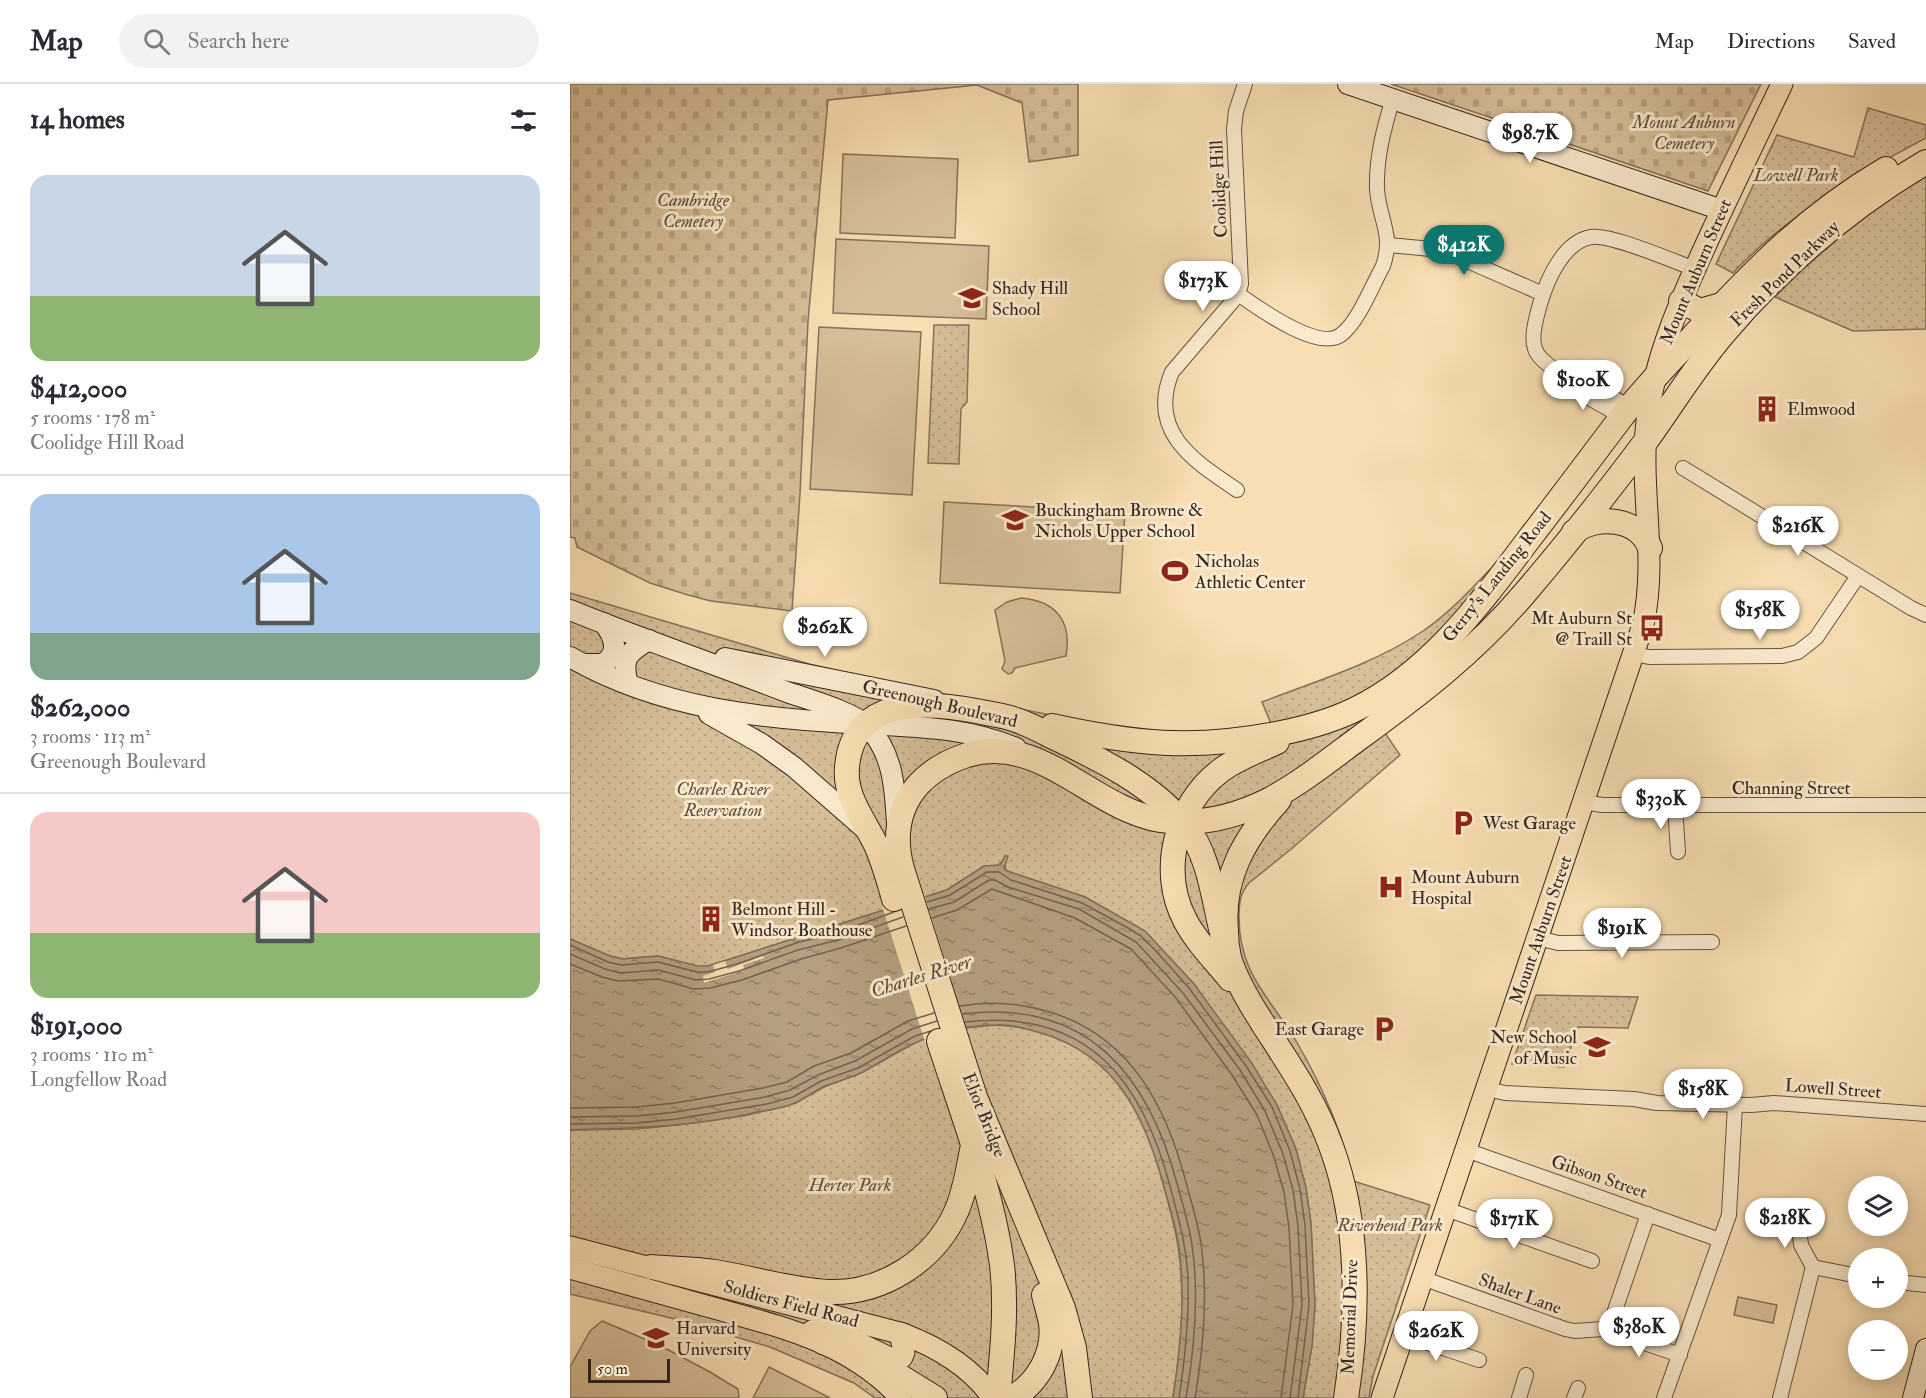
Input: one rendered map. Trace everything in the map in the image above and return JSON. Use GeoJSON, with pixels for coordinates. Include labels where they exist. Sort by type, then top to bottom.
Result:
{"type":"FeatureCollection","features":[{"type":"Feature","properties":{"kind":"highway","name":"Fresh Pond Parkway"},"geometry":{"type":"LineString","coordinates":[[1655,378],[1768,257],[1823,211],[1873,177],[1926,147]]}},
{"type":"Feature","properties":{"kind":"highway","name":"Fresh Pond Parkway"},"geometry":{"type":"LineString","coordinates":[[1646,440],[1708,352],[1761,293],[1805,250],[1843,219],[1897,179],[1926,162]]}},
{"type":"Feature","properties":{"kind":"highway"},"geometry":{"type":"LineString","coordinates":[[1681,301],[1700,311],[1721,305]]}},
{"type":"Feature","properties":{"kind":"highway"},"geometry":{"type":"LineString","coordinates":[[1454,666],[1495,615],[1630,432],[1642,411],[1655,378]]}},
{"type":"Feature","properties":{"kind":"highway","name":"Gerry's Landing Road"},"geometry":{"type":"LineString","coordinates":[[1015,719],[1120,740],[1188,744],[1235,741],[1289,731],[1348,713],[1373,700],[1413,672],[1443,645],[1494,585],[1625,412],[1655,378]]}},
{"type":"Feature","properties":{"kind":"highway","name":"Gerry's Landing Road"},"geometry":{"type":"LineString","coordinates":[[898,829],[905,805],[917,786],[930,773],[955,759],[986,751],[1004,751],[1029,756],[1129,810],[1154,819],[1182,822],[1216,819],[1245,811],[1271,799],[1301,781],[1422,693],[1454,666],[1510,610],[1646,440]]}},
{"type":"Feature","properties":{"kind":"highway"},"geometry":{"type":"LineString","coordinates":[[1572,534],[1590,523],[1612,521],[1640,531],[1650,548]]}},
{"type":"Feature","properties":{"kind":"highway"},"geometry":{"type":"LineString","coordinates":[[894,871],[852,801],[847,776],[851,746],[865,724],[879,714],[901,706],[932,705],[969,710]]}},
{"type":"Feature","properties":{"kind":"highway","name":"Greenough Boulevard"},"geometry":{"type":"LineString","coordinates":[[969,710],[1015,719],[1089,754],[1158,799],[1182,822],[1194,839],[1204,862],[1218,924],[1229,958]]}},
{"type":"Feature","properties":{"kind":"highway"},"geometry":{"type":"LineString","coordinates":[[1253,1007],[1190,929],[1180,908],[1174,886],[1173,867],[1176,843],[1182,822],[1197,794],[1219,772],[1237,761],[1318,723]]}},
{"type":"Feature","properties":{"kind":"highway"},"geometry":{"type":"LineString","coordinates":[[1253,1007],[1229,958],[1225,911],[1230,879],[1244,844],[1261,820],[1301,781]]}},
{"type":"Feature","properties":{"kind":"highway","name":"Eliot Bridge"},"geometry":{"type":"LineString","coordinates":[[898,829],[894,871],[956,1066],[1002,1265],[1003,1317],[998,1398]]}},
{"type":"Feature","properties":{"kind":"highway","name":"Memorial Drive"},"geometry":{"type":"LineString","coordinates":[[1253,1007],[1309,1098],[1328,1137],[1341,1177],[1350,1229],[1354,1290],[1352,1349],[1346,1398]]}},
{"type":"Feature","properties":{"kind":"highway","name":"Eliot Bridge"},"geometry":{"type":"LineString","coordinates":[[956,1066],[978,1105],[1060,1299],[1069,1327],[1080,1398]]}},
{"type":"Feature","properties":{"kind":"highway"},"geometry":{"type":"LineString","coordinates":[[651,1267],[711,1272],[822,1291],[851,1291],[879,1283],[916,1263],[930,1251],[944,1233],[960,1201],[973,1147]]}},
{"type":"Feature","properties":{"kind":"highway"},"geometry":{"type":"LineString","coordinates":[[1012,1398],[1030,1385],[1039,1373],[1046,1359],[1051,1339],[1050,1318],[1044,1299],[1032,1231]]}},
{"type":"Feature","properties":{"kind":"highway"},"geometry":{"type":"LineString","coordinates":[[823,1342],[875,1361],[936,1398]]}},
{"type":"Feature","properties":{"kind":"main road"},"geometry":{"type":"LineString","coordinates":[[1348,84],[1722,210]]}},
{"type":"Feature","properties":{"kind":"main road","name":"Mount Auburn Street"},"geometry":{"type":"LineString","coordinates":[[1382,1398],[1643,625],[1648,601],[1650,571],[1645,474],[1646,440],[1655,378],[1666,337],[1722,210],[1782,84]]}},
{"type":"Feature","properties":{"kind":"main road","name":"Greenough Boulevard"},"geometry":{"type":"LineString","coordinates":[[570,610],[811,700],[865,724],[880,745],[891,769],[898,829]]}},
{"type":"Feature","properties":{"kind":"main road"},"geometry":{"type":"LineString","coordinates":[[577,661],[603,663],[613,653],[614,639],[604,623]]}},
{"type":"Feature","properties":{"kind":"main road"},"geometry":{"type":"LineString","coordinates":[[628,684],[624,667],[626,659],[630,652],[649,640]]}},
{"type":"Feature","properties":{"kind":"main road","name":"Greenough Boulevard"},"geometry":{"type":"LineString","coordinates":[[671,648],[898,692],[969,710]]}},
{"type":"Feature","properties":{"kind":"main road","name":"Greenough Boulevard"},"geometry":{"type":"LineString","coordinates":[[577,661],[628,684],[691,704],[752,716],[927,727],[981,736],[1014,747],[1049,766]]}},
{"type":"Feature","properties":{"kind":"main road","name":"Greenough Boulevard"},"geometry":{"type":"LineString","coordinates":[[691,704],[750,736],[787,761],[871,835]]}},
{"type":"Feature","properties":{"kind":"main road","name":"Soldiers Field Road"},"geometry":{"type":"LineString","coordinates":[[570,1247],[900,1333],[926,1343],[947,1356],[977,1379],[993,1398]]}},
{"type":"Feature","properties":{"kind":"main road","name":"Soldiers Field Road"},"geometry":{"type":"LineString","coordinates":[[570,1268],[794,1330],[823,1342],[866,1369],[901,1398]]}},
{"type":"Feature","properties":{"kind":"main road"},"geometry":{"type":"LineString","coordinates":[[794,1330],[827,1332],[843,1336],[893,1360],[899,1358],[904,1352],[900,1333]]}},
{"type":"Feature","properties":{"kind":"main road"},"geometry":{"type":"LineString","coordinates":[[1913,1398],[1926,1349]]}},
{"type":"Feature","properties":{"kind":"street","name":"Coolidge Hill"},"geometry":{"type":"LineString","coordinates":[[1238,294],[1242,276],[1234,129],[1236,111],[1245,84]]}},
{"type":"Feature","properties":{"kind":"street"},"geometry":{"type":"LineString","coordinates":[[1237,490],[1182,447],[1170,431],[1165,403],[1168,382],[1178,364],[1238,294],[1314,338],[1330,340],[1337,338],[1353,322],[1383,266],[1389,245],[1378,192],[1377,163],[1393,98]]}},
{"type":"Feature","properties":{"kind":"street"},"geometry":{"type":"LineString","coordinates":[[1625,412],[1584,382],[1572,381],[1542,360],[1535,349],[1534,332],[1543,294],[1562,258],[1577,243],[1593,237],[1611,239],[1695,269]]}},
{"type":"Feature","properties":{"kind":"street"},"geometry":{"type":"LineString","coordinates":[[1389,245],[1431,249],[1454,255],[1543,294]]}},
{"type":"Feature","properties":{"kind":"street"},"geometry":{"type":"LineString","coordinates":[[1683,468],[1858,576],[1926,615]]}},
{"type":"Feature","properties":{"kind":"street"},"geometry":{"type":"LineString","coordinates":[[1634,654],[1649,657],[1758,657],[1793,654],[1808,646],[1816,638],[1858,576]]}},
{"type":"Feature","properties":{"kind":"street","name":"Channing Street"},"geometry":{"type":"LineString","coordinates":[[1584,802],[1602,806],[1926,805]]}},
{"type":"Feature","properties":{"kind":"street"},"geometry":{"type":"LineString","coordinates":[[1676,806],[1678,852]]}},
{"type":"Feature","properties":{"kind":"street"},"geometry":{"type":"LineString","coordinates":[[1538,938],[1558,943],[1712,942]]}},
{"type":"Feature","properties":{"kind":"street","name":"Lowell Street"},"geometry":{"type":"LineString","coordinates":[[1487,1089],[1499,1092],[1634,1099],[1657,1103],[1735,1105],[1774,1103],[1926,1114]]}},
{"type":"Feature","properties":{"kind":"street"},"geometry":{"type":"LineString","coordinates":[[1664,1398],[1729,1210],[1735,1105]]}},
{"type":"Feature","properties":{"kind":"street","name":"Gibson Street"},"geometry":{"type":"LineString","coordinates":[[1466,1150],[1720,1240]]}},
{"type":"Feature","properties":{"kind":"street"},"geometry":{"type":"LineString","coordinates":[[1446,1209],[1592,1261]]}},
{"type":"Feature","properties":{"kind":"street"},"geometry":{"type":"LineString","coordinates":[[1608,1331],[1648,1214]]}},
{"type":"Feature","properties":{"kind":"street"},"geometry":{"type":"LineString","coordinates":[[1780,1398],[1813,1267],[1800,1245],[1798,1219]]}},
{"type":"Feature","properties":{"kind":"street"},"geometry":{"type":"LineString","coordinates":[[1813,1267],[1848,1274]]}},
{"type":"Feature","properties":{"kind":"street","name":"Shaler Lane"},"geometry":{"type":"LineString","coordinates":[[1422,1278],[1565,1329],[1575,1331],[1600,1329],[1680,1355]]}},
{"type":"Feature","properties":{"kind":"street"},"geometry":{"type":"LineString","coordinates":[[1908,1283],[1926,1285]]}},
{"type":"Feature","properties":{"kind":"street"},"geometry":{"type":"LineString","coordinates":[[1404,1335],[1479,1360]]}},
{"type":"Feature","properties":{"kind":"street"},"geometry":{"type":"LineString","coordinates":[[1519,1398],[1526,1375]]}},
{"type":"Feature","properties":{"kind":"green space","name":"Cambridge Cemetery"},"geometry":{"type":"Polygon","coordinates":[[[570,84],[1078,84],[1078,155],[1029,162],[1022,103],[977,85],[828,100],[808,321],[792,611],[711,601],[650,583],[577,547],[575,538],[570,537],[570,84]]]}},
{"type":"Feature","properties":{"kind":"green space","name":"Mount Auburn Cemetery"},"geometry":{"type":"Polygon","coordinates":[[[1391,84],[1761,84],[1708,191],[1391,84]]]}},
{"type":"Feature","properties":{"kind":"green space","name":"Lowell Park"},"geometry":{"type":"Polygon","coordinates":[[[1868,108],[1926,125],[1926,138],[1824,197],[1777,232],[1733,273],[1716,264],[1777,135],[1854,157],[1868,108]]]}},
{"type":"Feature","properties":{"kind":"green space"},"geometry":{"type":"Polygon","coordinates":[[[843,154],[958,159],[955,238],[840,233],[843,154]]]}},
{"type":"Feature","properties":{"kind":"green space","name":"Lowell Park"},"geometry":{"type":"Polygon","coordinates":[[[1926,174],[1926,329],[1853,331],[1775,297],[1847,231],[1926,174]]]}},
{"type":"Feature","properties":{"kind":"green space"},"geometry":{"type":"Polygon","coordinates":[[[836,239],[989,246],[986,319],[833,313],[836,239]]]}},
{"type":"Feature","properties":{"kind":"green space"},"geometry":{"type":"Polygon","coordinates":[[[934,325],[969,325],[967,402],[961,409],[959,464],[928,463],[934,325]]]}},
{"type":"Feature","properties":{"kind":"green space"},"geometry":{"type":"Polygon","coordinates":[[[819,327],[921,332],[912,495],[810,489],[819,327]]]}},
{"type":"Feature","properties":{"kind":"green space"},"geometry":{"type":"Polygon","coordinates":[[[944,502],[1125,512],[1120,593],[940,583],[944,502]]]}},
{"type":"Feature","properties":{"kind":"green space","name":"Charles River Reservation"},"geometry":{"type":"Polygon","coordinates":[[[1498,561],[1444,634],[1362,699],[1400,755],[1249,883],[1240,903],[1240,938],[1251,971],[1289,1029],[1316,1078],[1338,1129],[1353,1181],[1430,1205],[1373,1376],[1369,1398],[1303,1398],[1312,1346],[1315,1305],[1311,1224],[1306,1188],[1296,1149],[1277,1105],[1194,984],[1145,931],[1085,897],[1007,871],[1002,862],[996,866],[984,866],[947,890],[708,966],[698,967],[658,956],[623,959],[570,939],[570,593],[809,664],[923,690],[1143,731],[1215,733],[1272,726],[1262,702],[1344,671],[1404,643],[1443,616],[1498,561]]]}},
{"type":"Feature","properties":{"kind":"green space"},"geometry":{"type":"Polygon","coordinates":[[[1021,598],[1044,604],[1059,615],[1067,633],[1066,656],[1015,668],[1012,673],[1008,674],[1002,669],[1005,661],[995,610],[1007,602],[1021,598]]]}},
{"type":"Feature","properties":{"kind":"green space"},"geometry":{"type":"Polygon","coordinates":[[[1536,995],[1638,997],[1628,1028],[1578,1027],[1564,1067],[1512,1064],[1536,995]]]}},
{"type":"Feature","properties":{"kind":"green space","name":"Herter Park"},"geometry":{"type":"Polygon","coordinates":[[[996,1025],[1032,1030],[1062,1040],[1088,1055],[1109,1074],[1127,1097],[1142,1124],[1164,1187],[1179,1253],[1182,1291],[1181,1322],[1173,1398],[875,1398],[854,1383],[770,1347],[671,1318],[570,1294],[570,1130],[637,1129],[677,1125],[769,1110],[796,1103],[824,1087],[861,1073],[918,1041],[966,1028],[996,1025]]]}},
{"type":"Feature","properties":{"kind":"green space"},"geometry":{"type":"Polygon","coordinates":[[[1738,1297],[1777,1305],[1773,1323],[1734,1315],[1738,1297]]]}},
{"type":"Feature","properties":{"kind":"green space"},"geometry":{"type":"Polygon","coordinates":[[[602,1321],[659,1345],[710,1372],[738,1389],[739,1398],[570,1398],[570,1367],[590,1331],[602,1321]]]}},
{"type":"Feature","properties":{"kind":"green space"},"geometry":{"type":"Polygon","coordinates":[[[769,1367],[830,1398],[753,1398],[769,1367]]]}},
{"type":"Feature","properties":{"kind":"water","name":"Charles River"},"geometry":{"type":"Polygon","coordinates":[[[1005,856],[1008,856],[1004,869],[1007,871],[1085,897],[1145,931],[1194,984],[1251,1062],[1277,1105],[1296,1149],[1306,1188],[1311,1224],[1315,1305],[1312,1346],[1303,1398],[1173,1398],[1181,1327],[1180,1256],[1173,1217],[1149,1141],[1126,1094],[1110,1075],[1091,1057],[1068,1043],[1041,1033],[1002,1025],[975,1026],[954,1030],[924,1039],[863,1072],[825,1086],[797,1102],[782,1107],[687,1124],[570,1130],[570,939],[623,959],[658,956],[698,966],[708,966],[947,890],[984,866],[1000,865],[1005,856]]]}},
{"type":"Feature","properties":{"kind":"pier"},"geometry":{"type":"Polygon","coordinates":[[[924,893],[967,1031],[925,1042],[882,906],[924,893]]]}},
{"type":"Feature","properties":{"kind":"pier"},"geometry":{"type":"Polygon","coordinates":[[[763,956],[764,958],[743,965],[745,970],[704,983],[703,976],[715,972],[713,965],[725,961],[728,969],[763,956]]]}},
{"type":"Feature","properties":{"kind":"place","name":"Shady Hill School"},"geometry":{"type":"Point","coordinates":[972,298]}},
{"type":"Feature","properties":{"kind":"place","name":"Elmwood"},"geometry":{"type":"Point","coordinates":[1767,409]}},
{"type":"Feature","properties":{"kind":"place","name":"Buckingham Browne & Nichols Upper School"},"geometry":{"type":"Point","coordinates":[1015,520]}},
{"type":"Feature","properties":{"kind":"place","name":"Nicholas Athletic Center"},"geometry":{"type":"Point","coordinates":[1175,571]}},
{"type":"Feature","properties":{"kind":"place","name":"Mt Auburn St @ Traill St"},"geometry":{"type":"Point","coordinates":[1652,628]}},
{"type":"Feature","properties":{"kind":"place","name":"West Garage"},"geometry":{"type":"Point","coordinates":[1463,823]}},
{"type":"Feature","properties":{"kind":"place","name":"Mount Auburn Hospital"},"geometry":{"type":"Point","coordinates":[1391,887]}},
{"type":"Feature","properties":{"kind":"place","name":"Belmont Hill - Windsor Boathouse"},"geometry":{"type":"Point","coordinates":[711,919]}},
{"type":"Feature","properties":{"kind":"place","name":"East Garage"},"geometry":{"type":"Point","coordinates":[1384,1029]}},
{"type":"Feature","properties":{"kind":"place","name":"New School of Music"},"geometry":{"type":"Point","coordinates":[1597,1047]}},
{"type":"Feature","properties":{"kind":"place","name":"Harvard University"},"geometry":{"type":"Point","coordinates":[656,1338]}},
{"type":"Feature","properties":{"kind":"park label","name":"Riverbend Park"},"geometry":{"type":"Point","coordinates":[1390,1225]}}]}
